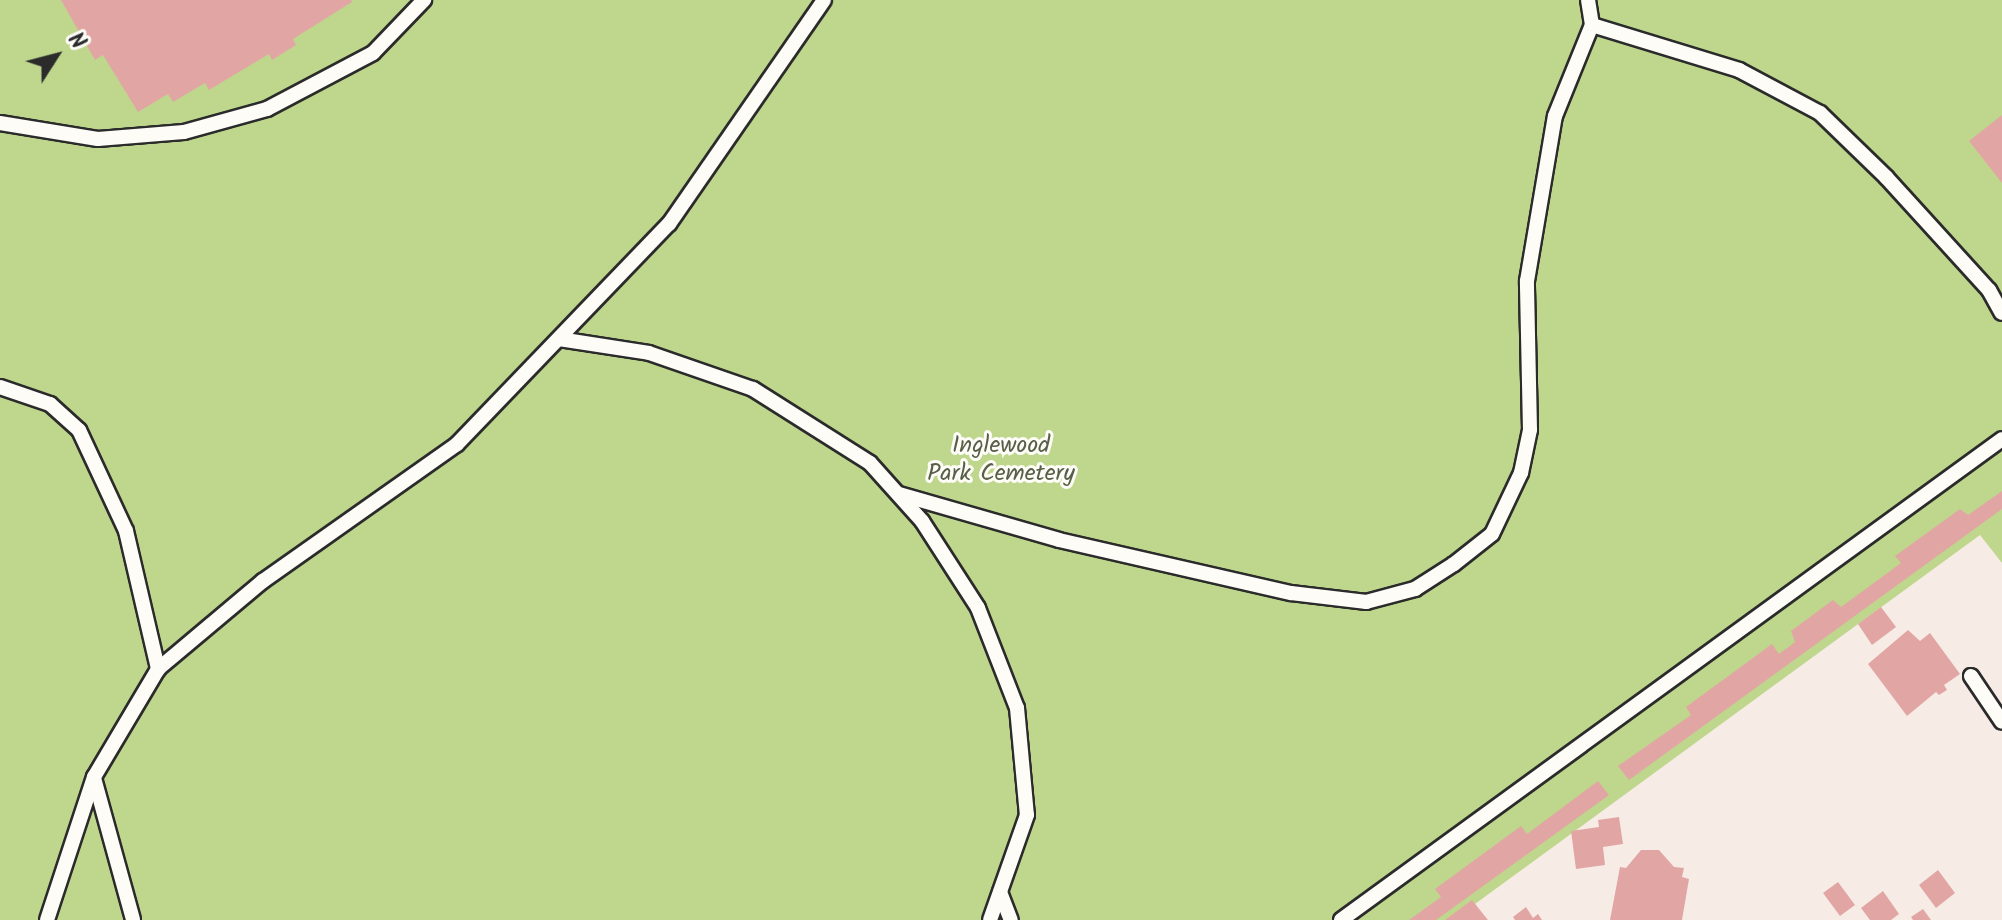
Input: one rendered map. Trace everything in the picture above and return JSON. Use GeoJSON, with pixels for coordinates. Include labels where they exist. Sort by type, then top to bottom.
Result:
{"type":"FeatureCollection","features":[{"type":"Feature","properties":{"kind":"lane"},"geometry":{"type":"LineString","coordinates":[[0,123],[98,139],[184,132],[267,109],[373,53],[424,0]]}},
{"type":"Feature","properties":{"kind":"lane"},"geometry":{"type":"LineString","coordinates":[[47,920],[94,777],[158,669],[263,581],[457,444],[669,224],[824,0]]}},
{"type":"Feature","properties":{"kind":"lane"},"geometry":{"type":"LineString","coordinates":[[899,494],[1059,540],[1291,593],[1366,602],[1415,589],[1454,564],[1492,534],[1521,473],[1530,430],[1527,281],[1537,204],[1555,116],[1592,25],[1588,0]]}},
{"type":"Feature","properties":{"kind":"lane"},"geometry":{"type":"LineString","coordinates":[[1592,25],[1739,70],[1820,113],[1896,188],[1989,290],[2002,313]]}},
{"type":"Feature","properties":{"kind":"lane"},"geometry":{"type":"LineString","coordinates":[[559,339],[649,353],[753,389],[870,463],[922,521],[978,608],[1017,708],[1027,815],[990,920]]}},
{"type":"Feature","properties":{"kind":"lane"},"geometry":{"type":"LineString","coordinates":[[0,387],[50,404],[79,430],[126,531],[158,669]]}},
{"type":"Feature","properties":{"kind":"lane"},"geometry":{"type":"LineString","coordinates":[[1341,920],[2002,439]]}},
{"type":"Feature","properties":{"kind":"lane"},"geometry":{"type":"LineString","coordinates":[[1971,676],[2002,722]]}},
{"type":"Feature","properties":{"kind":"lane"},"geometry":{"type":"LineString","coordinates":[[94,777],[133,920]]}},
{"type":"Feature","properties":{"kind":"lane"},"geometry":{"type":"LineString","coordinates":[[1000,892],[1011,920]]}},
{"type":"Feature","properties":{"kind":"green space","name":"Inglewood Park Cemetery"},"geometry":{"type":"Polygon","coordinates":[[[0,0],[2002,0],[2002,563],[1980,535],[1453,920],[0,920],[0,0]]]}},
{"type":"Feature","properties":{"kind":"building"},"geometry":{"type":"Polygon","coordinates":[[[61,0],[352,2],[293,39],[296,45],[272,60],[269,54],[209,90],[205,83],[173,102],[168,94],[138,112],[103,55],[95,60],[61,0]]]}},
{"type":"Feature","properties":{"kind":"building"},"geometry":{"type":"Polygon","coordinates":[[[2002,115],[2002,183],[1969,141],[2002,115]]]}},
{"type":"Feature","properties":{"kind":"building"},"geometry":{"type":"Polygon","coordinates":[[[2002,491],[2002,509],[1629,780],[1618,766],[1691,715],[1686,707],[1772,644],[1779,654],[1795,642],[1791,631],[1833,600],[1841,607],[1901,563],[1895,556],[1960,509],[1968,515],[2002,491]]]}},
{"type":"Feature","properties":{"kind":"building"},"geometry":{"type":"Polygon","coordinates":[[[1881,607],[1896,627],[1872,645],[1858,624],[1881,607]]]}},
{"type":"Feature","properties":{"kind":"building"},"geometry":{"type":"Polygon","coordinates":[[[1908,630],[1920,641],[1930,633],[1960,674],[1944,685],[1947,690],[1939,695],[1936,692],[1907,716],[1868,664],[1908,630]]]}},
{"type":"Feature","properties":{"kind":"building"},"geometry":{"type":"Polygon","coordinates":[[[1598,781],[1609,795],[1436,920],[1409,920],[1441,897],[1435,889],[1521,826],[1527,834],[1598,781]]]}},
{"type":"Feature","properties":{"kind":"building"},"geometry":{"type":"Polygon","coordinates":[[[1619,817],[1623,844],[1603,847],[1605,865],[1576,869],[1571,831],[1599,827],[1598,820],[1619,817]]]}},
{"type":"Feature","properties":{"kind":"building"},"geometry":{"type":"Polygon","coordinates":[[[1641,850],[1659,850],[1674,867],[1684,868],[1682,877],[1689,879],[1682,920],[1610,920],[1620,867],[1626,868],[1641,850]]]}},
{"type":"Feature","properties":{"kind":"building"},"geometry":{"type":"Polygon","coordinates":[[[1938,870],[1955,893],[1936,908],[1919,885],[1938,870]]]}},
{"type":"Feature","properties":{"kind":"building"},"geometry":{"type":"Polygon","coordinates":[[[1838,882],[1855,905],[1840,916],[1823,893],[1838,882]]]}},
{"type":"Feature","properties":{"kind":"building"},"geometry":{"type":"Polygon","coordinates":[[[1883,891],[1899,914],[1891,920],[1870,920],[1861,908],[1883,891]]]}},
{"type":"Feature","properties":{"kind":"building"},"geometry":{"type":"Polygon","coordinates":[[[1472,900],[1488,920],[1445,920],[1472,900]]]}},
{"type":"Feature","properties":{"kind":"building"},"geometry":{"type":"Polygon","coordinates":[[[1526,907],[1533,918],[1538,914],[1542,920],[1515,920],[1513,917],[1526,907]]]}},
{"type":"Feature","properties":{"kind":"building"},"geometry":{"type":"Polygon","coordinates":[[[1923,909],[1931,920],[1913,920],[1911,917],[1923,909]]]}}]}
